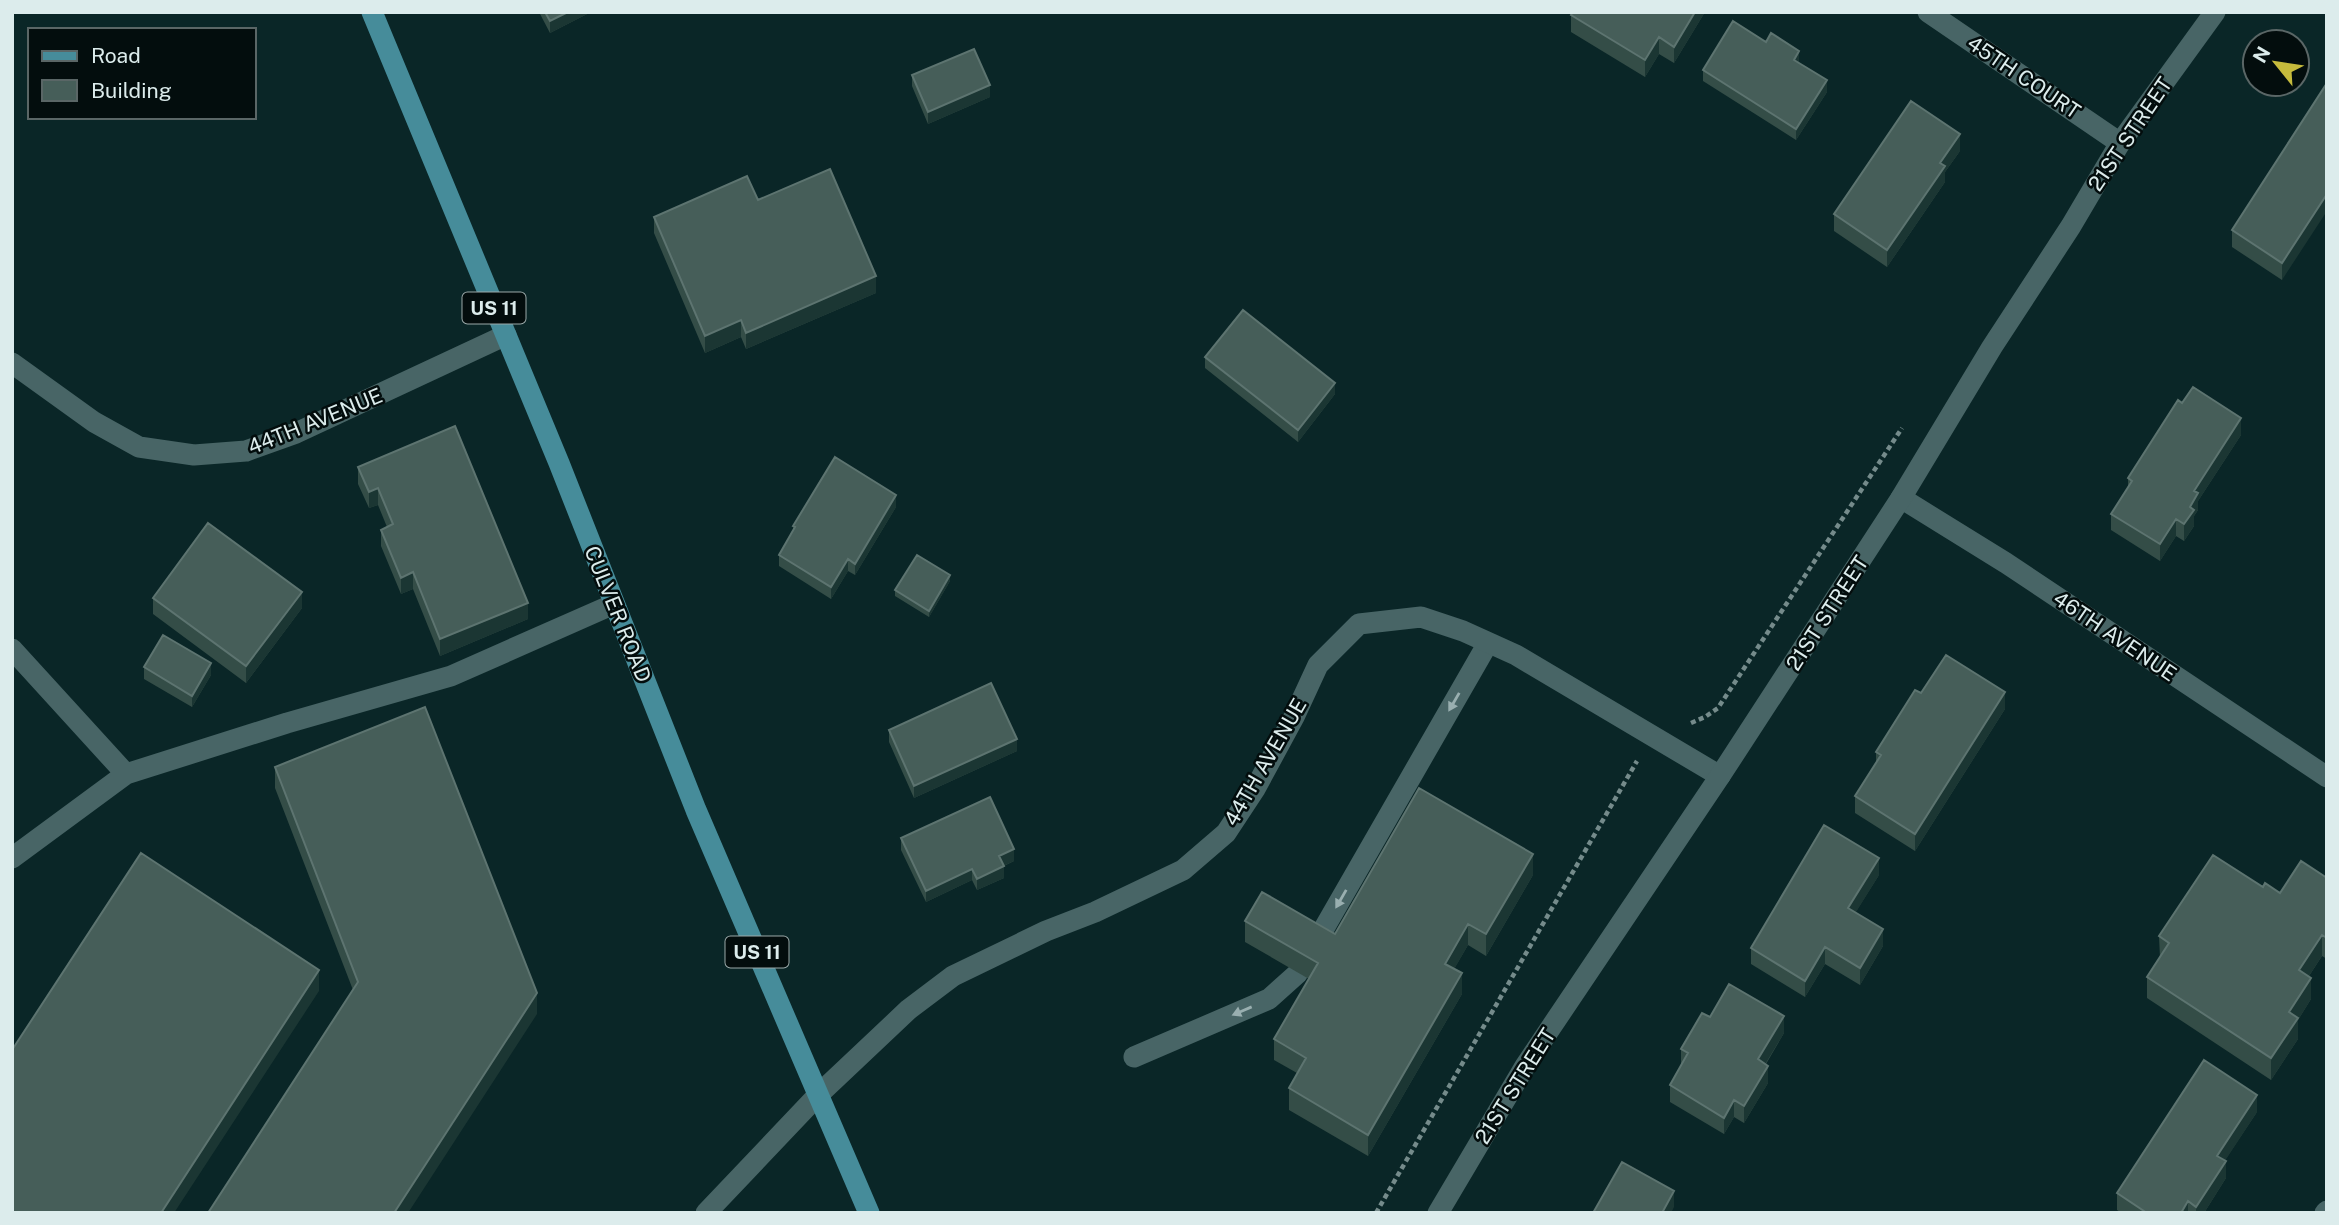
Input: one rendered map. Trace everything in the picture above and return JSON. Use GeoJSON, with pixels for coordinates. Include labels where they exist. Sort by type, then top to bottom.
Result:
{"type":"FeatureCollection","features":[{"type":"Feature","properties":{"kind":"main road","name":"CULVER ROAD"},"geometry":{"type":"LineString","coordinates":[[372,12],[506,335],[696,810],[869,1213]]}},
{"type":"Feature","properties":{"kind":"street","name":"45TH COURT"},"geometry":{"type":"LineString","coordinates":[[1928,12],[2120,143]]}},
{"type":"Feature","properties":{"kind":"street","name":"21ST STREET"},"geometry":{"type":"LineString","coordinates":[[1438,1213],[1525,1066],[1720,776],[1901,498],[2120,143],[2215,12]]}},
{"type":"Feature","properties":{"kind":"street","name":"44TH AVENUE"},"geometry":{"type":"LineString","coordinates":[[12,363],[94,422],[139,447],[194,455],[246,451],[296,433],[506,335]]}},
{"type":"Feature","properties":{"kind":"street","name":"46TH AVENUE"},"geometry":{"type":"LineString","coordinates":[[1901,498],[2006,563],[2327,777]]}},
{"type":"Feature","properties":{"kind":"street"},"geometry":{"type":"LineString","coordinates":[[12,858],[127,774],[287,723],[451,676],[614,604]]}},
{"type":"Feature","properties":{"kind":"street","name":"44TH AVENUE"},"geometry":{"type":"LineString","coordinates":[[706,1213],[818,1095],[908,1010],[953,976],[1183,870],[1226,832],[1255,789],[1294,717],[1318,665],[1359,624],[1422,617],[1463,631],[1516,655],[1720,776]]}},
{"type":"Feature","properties":{"kind":"street"},"geometry":{"type":"LineString","coordinates":[[1315,944],[1488,643]]}},
{"type":"Feature","properties":{"kind":"street"},"geometry":{"type":"LineString","coordinates":[[12,649],[127,774]]}},
{"type":"Feature","properties":{"kind":"street"},"geometry":{"type":"LineString","coordinates":[[1134,1057],[1269,999],[1298,973]]}},
{"type":"Feature","properties":{"kind":"path"},"geometry":{"type":"LineString","coordinates":[[1376,1213],[1642,752],[1656,738],[1705,717],[1718,708],[1909,418]]}},
{"type":"Feature","properties":{"kind":"building"},"geometry":{"type":"Polygon","coordinates":[[[545,12],[568,12],[550,21],[545,12]]]}},
{"type":"Feature","properties":{"kind":"building"},"geometry":{"type":"Polygon","coordinates":[[[1573,12],[1695,12],[1674,47],[1659,37],[1645,60],[1571,15],[1573,12]]]}},
{"type":"Feature","properties":{"kind":"building"},"geometry":{"type":"Polygon","coordinates":[[[1733,21],[1766,42],[1771,33],[1799,51],[1794,60],[1827,80],[1796,129],[1703,70],[1733,21]]]}},
{"type":"Feature","properties":{"kind":"building"},"geometry":{"type":"Polygon","coordinates":[[[974,49],[990,85],[928,112],[912,75],[974,49]]]}},
{"type":"Feature","properties":{"kind":"building"},"geometry":{"type":"Polygon","coordinates":[[[2327,83],[2327,194],[2282,263],[2232,230],[2327,83]]]}},
{"type":"Feature","properties":{"kind":"building"},"geometry":{"type":"Polygon","coordinates":[[[1911,101],[1960,134],[1940,163],[1945,166],[1887,250],[1834,214],[1911,101]]]}},
{"type":"Feature","properties":{"kind":"building"},"geometry":{"type":"Polygon","coordinates":[[[830,169],[876,276],[746,333],[741,320],[705,336],[654,217],[747,176],[758,200],[830,169]]]}},
{"type":"Feature","properties":{"kind":"building"},"geometry":{"type":"Polygon","coordinates":[[[1243,310],[1335,383],[1298,430],[1205,357],[1243,310]]]}},
{"type":"Feature","properties":{"kind":"building"},"geometry":{"type":"Polygon","coordinates":[[[2193,387],[2241,418],[2194,491],[2198,493],[2190,507],[2194,510],[2184,524],[2176,519],[2160,544],[2111,514],[2132,481],[2128,478],[2178,400],[2182,403],[2193,387]]]}},
{"type":"Feature","properties":{"kind":"building"},"geometry":{"type":"Polygon","coordinates":[[[455,426],[528,603],[440,639],[413,572],[401,578],[381,530],[393,524],[378,488],[369,492],[358,467],[455,426]]]}},
{"type":"Feature","properties":{"kind":"building"},"geometry":{"type":"Polygon","coordinates":[[[835,457],[896,495],[855,564],[848,559],[831,587],[779,555],[795,527],[793,526],[835,457]]]}},
{"type":"Feature","properties":{"kind":"building"},"geometry":{"type":"Polygon","coordinates":[[[208,523],[302,592],[246,666],[153,598],[208,523]]]}},
{"type":"Feature","properties":{"kind":"building"},"geometry":{"type":"Polygon","coordinates":[[[917,555],[950,575],[929,611],[895,590],[917,555]]]}},
{"type":"Feature","properties":{"kind":"building"},"geometry":{"type":"Polygon","coordinates":[[[163,635],[211,663],[192,696],[144,667],[163,635]]]}},
{"type":"Feature","properties":{"kind":"building"},"geometry":{"type":"Polygon","coordinates":[[[1946,655],[2005,692],[1915,834],[1855,796],[1881,755],[1876,752],[1915,690],[1921,693],[1946,655]]]}},
{"type":"Feature","properties":{"kind":"building"},"geometry":{"type":"Polygon","coordinates":[[[991,683],[1017,739],[914,786],[889,730],[991,683]]]}},
{"type":"Feature","properties":{"kind":"building"},"geometry":{"type":"Polygon","coordinates":[[[425,707],[537,993],[394,1213],[208,1213],[358,982],[275,767],[425,707]]]}},
{"type":"Feature","properties":{"kind":"building"},"geometry":{"type":"Polygon","coordinates":[[[1419,788],[1533,854],[1486,934],[1468,924],[1445,964],[1462,973],[1368,1135],[1289,1088],[1306,1058],[1274,1039],[1318,963],[1245,921],[1262,892],[1335,934],[1419,788]]]}},
{"type":"Feature","properties":{"kind":"building"},"geometry":{"type":"Polygon","coordinates":[[[990,797],[1014,849],[999,856],[1004,866],[977,879],[972,869],[926,891],[901,838],[990,797]]]}},
{"type":"Feature","properties":{"kind":"building"},"geometry":{"type":"Polygon","coordinates":[[[1824,825],[1879,858],[1848,908],[1883,929],[1860,968],[1825,947],[1805,981],[1751,948],[1824,825]]]}},
{"type":"Feature","properties":{"kind":"building"},"geometry":{"type":"Polygon","coordinates":[[[141,853],[319,970],[161,1213],[12,1213],[12,1050],[141,853]]]}},
{"type":"Feature","properties":{"kind":"building"},"geometry":{"type":"Polygon","coordinates":[[[2213,855],[2263,887],[2265,883],[2280,893],[2301,861],[2327,878],[2327,938],[2322,935],[2299,970],[2311,978],[2289,1012],[2298,1018],[2271,1058],[2147,977],[2169,943],[2159,936],[2213,855]]]}},
{"type":"Feature","properties":{"kind":"building"},"geometry":{"type":"Polygon","coordinates":[[[1729,984],[1784,1016],[1758,1059],[1768,1066],[1744,1106],[1734,1100],[1724,1118],[1670,1085],[1688,1053],[1681,1049],[1702,1013],[1710,1017],[1729,984]]]}},
{"type":"Feature","properties":{"kind":"building"},"geometry":{"type":"Polygon","coordinates":[[[2204,1060],[2257,1095],[2217,1156],[2226,1161],[2196,1207],[2188,1201],[2181,1213],[2147,1213],[2117,1193],[2204,1060]]]}},
{"type":"Feature","properties":{"kind":"building"},"geometry":{"type":"Polygon","coordinates":[[[1622,1162],[1674,1191],[1662,1213],[1593,1213],[1622,1162]]]}}]}
